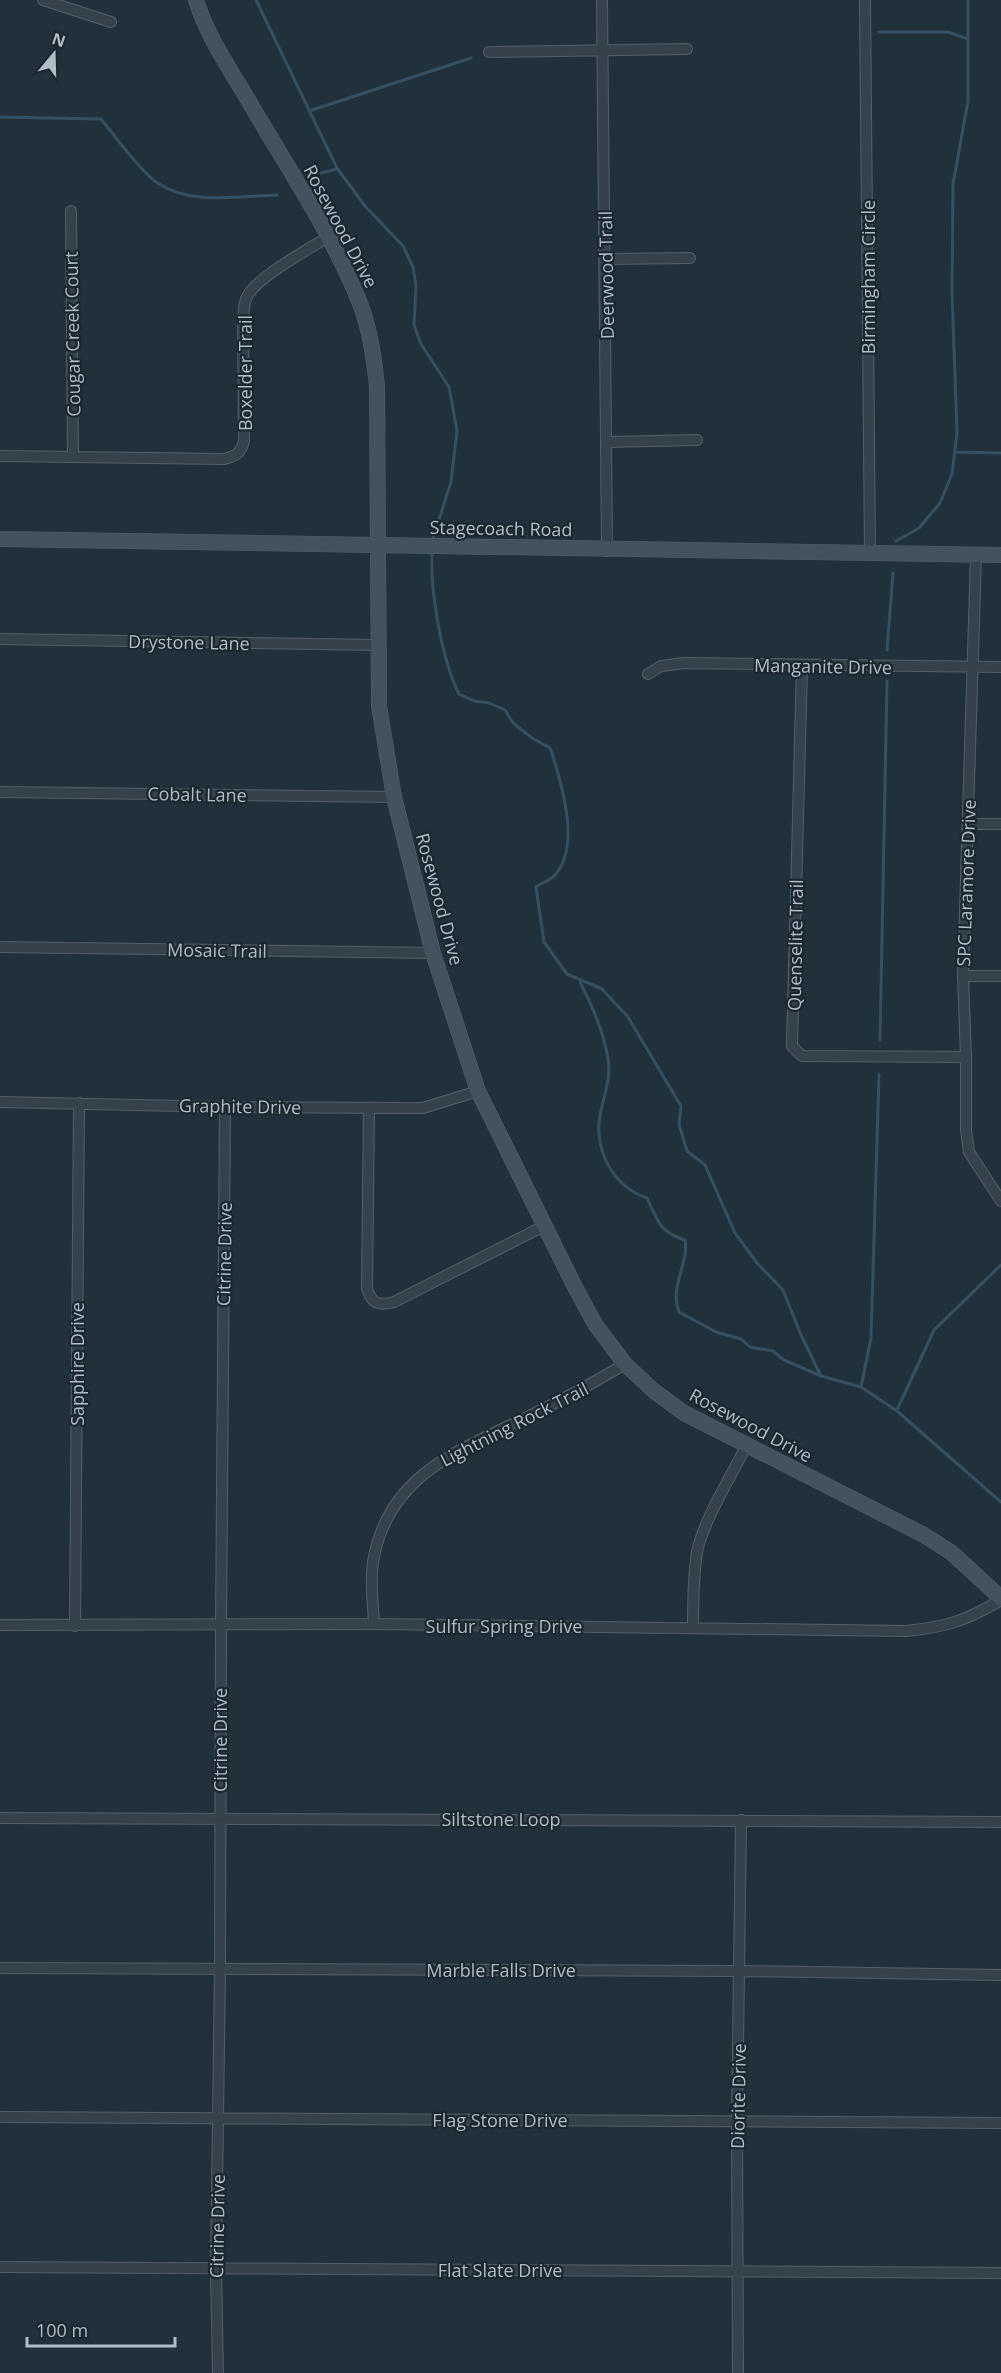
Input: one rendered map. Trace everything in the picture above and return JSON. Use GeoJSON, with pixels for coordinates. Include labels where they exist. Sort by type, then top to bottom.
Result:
{"type":"FeatureCollection","features":[{"type":"Feature","properties":{"kind":"street"},"geometry":{"type":"LineString","coordinates":[[43,0],[111,22]]}},
{"type":"Feature","properties":{"kind":"street","name":"Rosewood Drive"},"geometry":{"type":"LineString","coordinates":[[196,0],[213,41],[328,237],[360,303],[374,356],[377,386],[379,706],[394,797],[433,953],[478,1091],[544,1226],[595,1324],[625,1364],[654,1391],[684,1413],[924,1535],[952,1553],[1001,1599]]}},
{"type":"Feature","properties":{"kind":"street","name":"Deerwood Trail"},"geometry":{"type":"LineString","coordinates":[[602,0],[607,550]]}},
{"type":"Feature","properties":{"kind":"street","name":"Birmingham Circle"},"geometry":{"type":"LineString","coordinates":[[866,0],[870,554]]}},
{"type":"Feature","properties":{"kind":"street"},"geometry":{"type":"LineString","coordinates":[[489,52],[687,49]]}},
{"type":"Feature","properties":{"kind":"street","name":"Cougar Creek Court"},"geometry":{"type":"LineString","coordinates":[[70,211],[73,456]]}},
{"type":"Feature","properties":{"kind":"street","name":"Boxelder Trail"},"geometry":{"type":"LineString","coordinates":[[0,456],[224,459],[234,457],[241,450],[244,441],[243,317],[247,297],[255,286],[328,237]]}},
{"type":"Feature","properties":{"kind":"street"},"geometry":{"type":"LineString","coordinates":[[605,259],[690,258]]}},
{"type":"Feature","properties":{"kind":"street"},"geometry":{"type":"LineString","coordinates":[[607,442],[697,440]]}},
{"type":"Feature","properties":{"kind":"street","name":"Stagecoach Road"},"geometry":{"type":"LineString","coordinates":[[0,539],[1001,555]]}},
{"type":"Feature","properties":{"kind":"street","name":"SPC Laramore Drive"},"geometry":{"type":"LineString","coordinates":[[976,555],[963,976],[966,1130],[969,1152],[1001,1202]]}},
{"type":"Feature","properties":{"kind":"street","name":"Drystone Lane"},"geometry":{"type":"LineString","coordinates":[[0,639],[377,645]]}},
{"type":"Feature","properties":{"kind":"street","name":"Manganite Drive"},"geometry":{"type":"LineString","coordinates":[[648,674],[661,666],[684,663],[1001,668]]}},
{"type":"Feature","properties":{"kind":"street","name":"Quenselite Trail"},"geometry":{"type":"LineString","coordinates":[[802,666],[792,1046],[794,1051],[802,1056],[966,1057]]}},
{"type":"Feature","properties":{"kind":"street","name":"Cobalt Lane"},"geometry":{"type":"LineString","coordinates":[[0,792],[394,797]]}},
{"type":"Feature","properties":{"kind":"street"},"geometry":{"type":"LineString","coordinates":[[968,824],[1001,824]]}},
{"type":"Feature","properties":{"kind":"street","name":"Mosaic Trail"},"geometry":{"type":"LineString","coordinates":[[0,947],[433,953]]}},
{"type":"Feature","properties":{"kind":"street"},"geometry":{"type":"LineString","coordinates":[[963,976],[1001,976]]}},
{"type":"Feature","properties":{"kind":"street","name":"Graphite Drive"},"geometry":{"type":"LineString","coordinates":[[0,1102],[225,1107],[423,1108],[478,1091]]}},
{"type":"Feature","properties":{"kind":"street","name":"Sapphire Drive"},"geometry":{"type":"LineString","coordinates":[[75,1626],[79,1103]]}},
{"type":"Feature","properties":{"kind":"street","name":"Citrine Drive"},"geometry":{"type":"LineString","coordinates":[[218,2373],[216,2269],[219,2118],[220,1625],[225,1107]]}},
{"type":"Feature","properties":{"kind":"street"},"geometry":{"type":"LineString","coordinates":[[369,1108],[367,1288],[375,1303],[383,1305],[394,1302],[544,1226]]}},
{"type":"Feature","properties":{"kind":"street","name":"Lightning Rock Trail"},"geometry":{"type":"LineString","coordinates":[[374,1624],[372,1570],[375,1550],[385,1522],[398,1498],[416,1479],[441,1460],[574,1394],[625,1364]]}},
{"type":"Feature","properties":{"kind":"street"},"geometry":{"type":"LineString","coordinates":[[693,1627],[694,1575],[698,1550],[708,1522],[746,1446]]}},
{"type":"Feature","properties":{"kind":"street","name":"Sulfur Spring Drive"},"geometry":{"type":"LineString","coordinates":[[0,1625],[374,1624],[906,1631],[941,1628],[974,1616],[1001,1599]]}},
{"type":"Feature","properties":{"kind":"street","name":"Siltstone Loop"},"geometry":{"type":"LineString","coordinates":[[0,1818],[220,1817],[1001,1822]]}},
{"type":"Feature","properties":{"kind":"street","name":"Diorite Drive"},"geometry":{"type":"LineString","coordinates":[[738,2373],[737,2122],[741,1820]]}},
{"type":"Feature","properties":{"kind":"street","name":"Marble Falls Drive"},"geometry":{"type":"LineString","coordinates":[[0,1968],[740,1971],[1001,1975]]}},
{"type":"Feature","properties":{"kind":"street","name":"Flag Stone Drive"},"geometry":{"type":"LineString","coordinates":[[0,2117],[1001,2123]]}},
{"type":"Feature","properties":{"kind":"street","name":"Flat Slate Drive"},"geometry":{"type":"LineString","coordinates":[[0,2267],[1001,2273]]}},
{"type":"Feature","properties":{"kind":"waterway"},"geometry":{"type":"LineString","coordinates":[[256,0],[337,168],[365,206],[403,246],[413,267],[416,286],[414,325],[421,344],[449,387],[457,431],[451,482],[432,541]]}},
{"type":"Feature","properties":{"kind":"waterway"},"geometry":{"type":"LineString","coordinates":[[896,541],[919,528],[940,503],[952,474],[957,433],[952,293],[953,184],[968,101],[968,0]]}},
{"type":"Feature","properties":{"kind":"waterway"},"geometry":{"type":"LineString","coordinates":[[879,32],[948,32],[968,39]]}},
{"type":"Feature","properties":{"kind":"waterway"},"geometry":{"type":"LineString","coordinates":[[309,111],[471,58]]}},
{"type":"Feature","properties":{"kind":"waterway"},"geometry":{"type":"LineString","coordinates":[[0,117],[101,119],[143,170],[156,182],[169,189],[199,197],[215,198],[277,195]]}},
{"type":"Feature","properties":{"kind":"waterway"},"geometry":{"type":"LineString","coordinates":[[321,173],[336,169]]}},
{"type":"Feature","properties":{"kind":"waterway"},"geometry":{"type":"LineString","coordinates":[[955,452],[1001,453]]}},
{"type":"Feature","properties":{"kind":"waterway"},"geometry":{"type":"LineString","coordinates":[[432,550],[433,585],[438,624],[447,662],[459,694],[505,710],[513,723],[550,748],[559,777],[566,813],[567,848],[563,863],[555,875],[536,887],[544,942],[567,974],[602,989],[628,1017],[681,1106],[679,1124],[687,1151],[705,1165],[735,1233],[757,1263],[783,1290],[821,1376],[861,1387],[897,1411],[1001,1502]]}},
{"type":"Feature","properties":{"kind":"waterway"},"geometry":{"type":"LineString","coordinates":[[887,650],[893,573]]}},
{"type":"Feature","properties":{"kind":"waterway"},"geometry":{"type":"LineString","coordinates":[[880,1040],[887,681]]}},
{"type":"Feature","properties":{"kind":"waterway"},"geometry":{"type":"LineString","coordinates":[[580,982],[601,1029],[608,1059],[609,1075],[599,1123],[601,1147],[610,1169],[617,1178],[636,1193],[647,1198],[664,1229],[685,1240],[684,1258],[676,1294],[679,1312],[716,1332],[741,1339],[750,1347],[773,1351],[784,1360],[821,1376]]}},
{"type":"Feature","properties":{"kind":"waterway"},"geometry":{"type":"LineString","coordinates":[[861,1387],[871,1338],[879,1074]]}},
{"type":"Feature","properties":{"kind":"waterway"},"geometry":{"type":"LineString","coordinates":[[897,1410],[934,1330],[1001,1265]]}}]}
